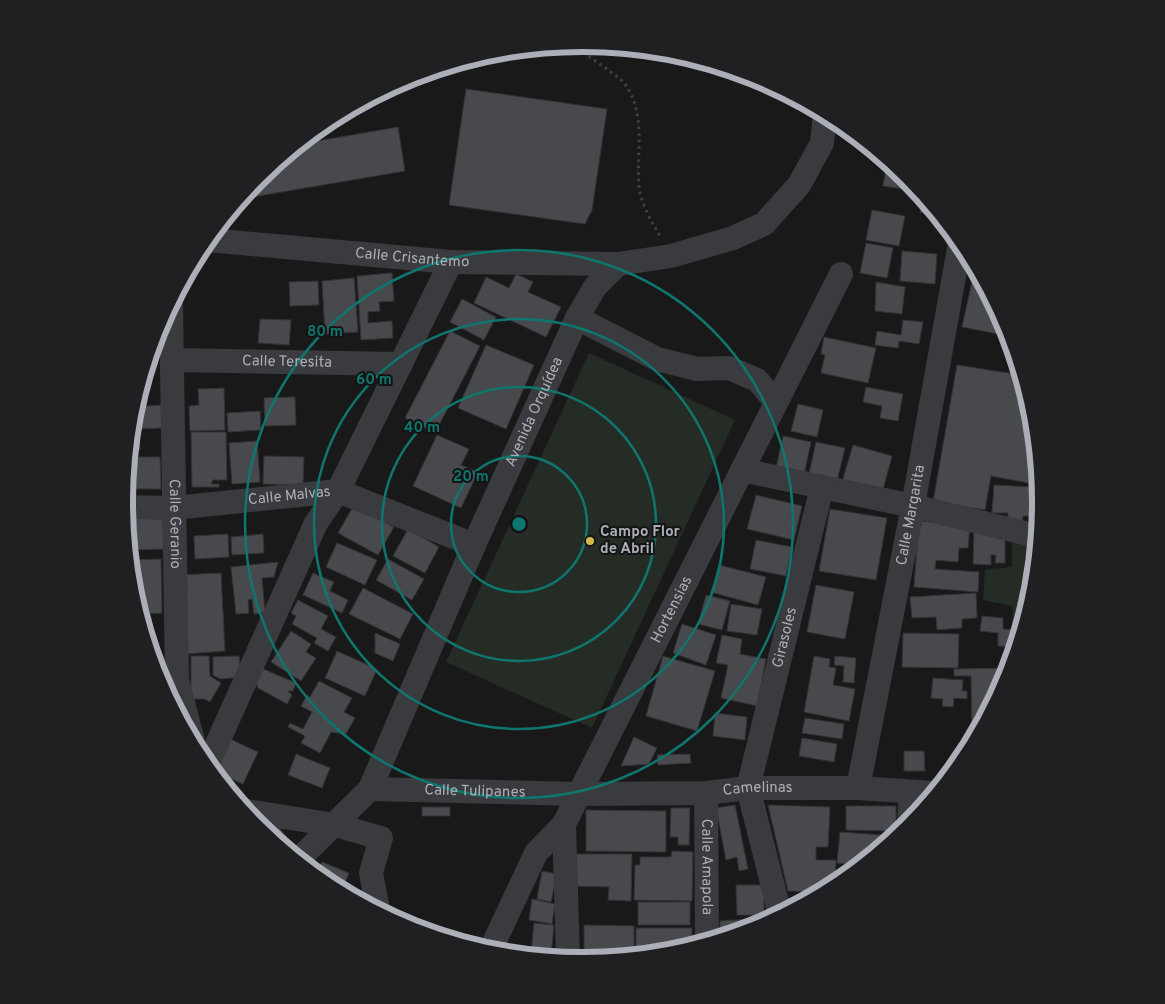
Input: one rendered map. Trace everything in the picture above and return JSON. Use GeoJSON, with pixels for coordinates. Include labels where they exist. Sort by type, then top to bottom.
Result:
{"type":"FeatureCollection","features":[{"type":"Feature","properties":{"kind":"street"},"geometry":{"type":"LineString","coordinates":[[618,264],[671,256],[734,238],[764,224],[799,186],[822,143],[824,123]]}},
{"type":"Feature","properties":{"kind":"street","name":"Calle Crisantemo"},"geometry":{"type":"LineString","coordinates":[[217,241],[451,262],[618,264]]}},
{"type":"Feature","properties":{"kind":"street","name":"Calle Margarita"},"geometry":{"type":"LineString","coordinates":[[858,788],[913,506],[958,255]]}},
{"type":"Feature","properties":{"kind":"street"},"geometry":{"type":"LineString","coordinates":[[212,756],[316,523],[338,491],[451,262]]}},
{"type":"Feature","properties":{"kind":"street","name":"Avenida Orquídea"},"geometry":{"type":"LineString","coordinates":[[304,855],[370,789],[474,545],[578,318],[596,287],[618,264]]}},
{"type":"Feature","properties":{"kind":"street","name":"Hortensias"},"geometry":{"type":"LineString","coordinates":[[568,952],[564,824],[841,274]]}},
{"type":"Feature","properties":{"kind":"street"},"geometry":{"type":"LineString","coordinates":[[578,318],[657,359],[696,369],[730,368],[756,380],[776,402]]}},
{"type":"Feature","properties":{"kind":"street","name":"Calle Geranio"},"geometry":{"type":"LineString","coordinates":[[172,320],[177,680],[186,714]]}},
{"type":"Feature","properties":{"kind":"street","name":"Calle Teresita"},"geometry":{"type":"LineString","coordinates":[[173,360],[401,364]]}},
{"type":"Feature","properties":{"kind":"street"},"geometry":{"type":"LineString","coordinates":[[742,470],[913,506],[1031,534]]}},
{"type":"Feature","properties":{"kind":"street","name":"Girasoles"},"geometry":{"type":"LineString","coordinates":[[748,788],[822,487]]}},
{"type":"Feature","properties":{"kind":"street","name":"Calle Malvas"},"geometry":{"type":"LineString","coordinates":[[133,507],[174,508],[338,491],[474,545]]}},
{"type":"Feature","properties":{"kind":"street"},"geometry":{"type":"LineString","coordinates":[[748,788],[778,906]]}},
{"type":"Feature","properties":{"kind":"street","name":"Camelinas"},"geometry":{"type":"LineString","coordinates":[[580,794],[706,793],[748,788],[858,788],[923,792]]}},
{"type":"Feature","properties":{"kind":"street","name":"Calle Tulipanes"},"geometry":{"type":"LineString","coordinates":[[370,789],[580,794]]}},
{"type":"Feature","properties":{"kind":"street","name":"Calle Amapola"},"geometry":{"type":"LineString","coordinates":[[706,793],[707,934]]}},
{"type":"Feature","properties":{"kind":"street"},"geometry":{"type":"LineString","coordinates":[[259,813],[335,825],[381,838],[371,873],[376,901]]}},
{"type":"Feature","properties":{"kind":"street"},"geometry":{"type":"LineString","coordinates":[[494,943],[536,853],[564,824]]}},
{"type":"Feature","properties":{"kind":"path"},"geometry":{"type":"LineString","coordinates":[[582,52],[624,84],[638,114],[641,151],[639,187],[647,212],[671,256]]}},
{"type":"Feature","properties":{"kind":"shaded area","name":"Campo Flor de Abril"},"geometry":{"type":"Polygon","coordinates":[[[589,353],[735,420],[592,728],[446,662],[589,353]]]}},
{"type":"Feature","properties":{"kind":"shaded area"},"geometry":{"type":"Polygon","coordinates":[[[1012,540],[1030,544],[1023,590],[1015,623],[1012,623],[1013,606],[983,600],[985,570],[1012,567],[1012,540]]]}},
{"type":"Feature","properties":{"kind":"building"},"geometry":{"type":"Polygon","coordinates":[[[466,89],[607,109],[592,210],[585,224],[449,205],[466,89]]]}},
{"type":"Feature","properties":{"kind":"building"},"geometry":{"type":"Polygon","coordinates":[[[398,127],[405,171],[253,197],[286,164],[314,142],[398,127]]]}},
{"type":"Feature","properties":{"kind":"building"},"geometry":{"type":"Polygon","coordinates":[[[886,170],[905,189],[883,186],[886,170]]]}},
{"type":"Feature","properties":{"kind":"building"},"geometry":{"type":"Polygon","coordinates":[[[921,207],[927,214],[920,212],[921,207]]]}},
{"type":"Feature","properties":{"kind":"building"},"geometry":{"type":"Polygon","coordinates":[[[872,210],[905,216],[899,246],[866,240],[872,210]]]}},
{"type":"Feature","properties":{"kind":"building"},"geometry":{"type":"Polygon","coordinates":[[[866,243],[893,248],[887,278],[860,273],[866,243]]]}},
{"type":"Feature","properties":{"kind":"building"},"geometry":{"type":"Polygon","coordinates":[[[902,251],[937,254],[935,284],[900,281],[902,251]]]}},
{"type":"Feature","properties":{"kind":"building"},"geometry":{"type":"Polygon","coordinates":[[[392,273],[394,301],[379,302],[380,311],[368,312],[368,323],[392,321],[393,338],[361,340],[357,276],[392,273]]]}},
{"type":"Feature","properties":{"kind":"building"},"geometry":{"type":"Polygon","coordinates":[[[516,274],[533,282],[528,292],[561,307],[546,337],[474,303],[486,277],[509,288],[516,274]]]}},
{"type":"Feature","properties":{"kind":"building"},"geometry":{"type":"Polygon","coordinates":[[[354,278],[358,332],[325,334],[322,281],[354,278]]]}},
{"type":"Feature","properties":{"kind":"building"},"geometry":{"type":"Polygon","coordinates":[[[973,278],[999,334],[962,327],[973,278]]]}},
{"type":"Feature","properties":{"kind":"building"},"geometry":{"type":"Polygon","coordinates":[[[318,281],[319,305],[290,306],[289,282],[318,281]]]}},
{"type":"Feature","properties":{"kind":"building"},"geometry":{"type":"Polygon","coordinates":[[[876,282],[905,287],[902,314],[875,311],[876,282]]]}},
{"type":"Feature","properties":{"kind":"building"},"geometry":{"type":"Polygon","coordinates":[[[462,299],[496,317],[484,340],[450,322],[462,299]]]}},
{"type":"Feature","properties":{"kind":"building"},"geometry":{"type":"Polygon","coordinates":[[[260,319],[291,320],[289,345],[258,343],[260,319]]]}},
{"type":"Feature","properties":{"kind":"building"},"geometry":{"type":"Polygon","coordinates":[[[903,320],[923,322],[919,344],[899,341],[898,348],[875,345],[877,331],[901,335],[903,320]]]}},
{"type":"Feature","properties":{"kind":"building"},"geometry":{"type":"Polygon","coordinates":[[[450,331],[480,346],[435,433],[405,418],[450,331]]]}},
{"type":"Feature","properties":{"kind":"building"},"geometry":{"type":"Polygon","coordinates":[[[824,337],[876,348],[868,383],[821,373],[825,355],[821,354],[824,337]]]}},
{"type":"Feature","properties":{"kind":"building"},"geometry":{"type":"Polygon","coordinates":[[[486,345],[534,365],[506,429],[458,408],[486,345]]]}},
{"type":"Feature","properties":{"kind":"building"},"geometry":{"type":"Polygon","coordinates":[[[957,365],[1013,374],[1028,443],[1031,484],[991,476],[985,510],[933,502],[957,365]]]}},
{"type":"Feature","properties":{"kind":"building"},"geometry":{"type":"Polygon","coordinates":[[[866,387],[903,394],[898,421],[880,418],[882,406],[863,402],[866,387]]]}},
{"type":"Feature","properties":{"kind":"building"},"geometry":{"type":"Polygon","coordinates":[[[224,388],[225,430],[190,431],[189,406],[199,405],[198,389],[224,388]]]}},
{"type":"Feature","properties":{"kind":"building"},"geometry":{"type":"Polygon","coordinates":[[[295,397],[296,425],[265,426],[264,398],[295,397]]]}},
{"type":"Feature","properties":{"kind":"building"},"geometry":{"type":"Polygon","coordinates":[[[798,404],[823,410],[817,437],[791,431],[798,404]]]}},
{"type":"Feature","properties":{"kind":"building"},"geometry":{"type":"Polygon","coordinates":[[[161,405],[162,428],[139,429],[144,406],[161,405]]]}},
{"type":"Feature","properties":{"kind":"building"},"geometry":{"type":"Polygon","coordinates":[[[260,411],[261,430],[228,432],[227,413],[260,411]]]}},
{"type":"Feature","properties":{"kind":"building"},"geometry":{"type":"Polygon","coordinates":[[[139,431],[140,450],[136,450],[139,431]]]}},
{"type":"Feature","properties":{"kind":"building"},"geometry":{"type":"Polygon","coordinates":[[[191,432],[226,432],[227,480],[213,480],[211,484],[219,484],[219,487],[192,487],[191,432]]]}},
{"type":"Feature","properties":{"kind":"building"},"geometry":{"type":"Polygon","coordinates":[[[437,435],[469,449],[461,465],[478,472],[461,508],[413,486],[437,435]]]}},
{"type":"Feature","properties":{"kind":"building"},"geometry":{"type":"Polygon","coordinates":[[[783,436],[811,442],[804,475],[776,468],[783,436]]]}},
{"type":"Feature","properties":{"kind":"building"},"geometry":{"type":"Polygon","coordinates":[[[257,441],[260,482],[232,484],[229,443],[257,441]]]}},
{"type":"Feature","properties":{"kind":"building"},"geometry":{"type":"Polygon","coordinates":[[[816,442],[845,448],[837,481],[809,474],[816,442]]]}},
{"type":"Feature","properties":{"kind":"building"},"geometry":{"type":"Polygon","coordinates":[[[853,445],[892,456],[882,493],[842,482],[853,445]]]}},
{"type":"Feature","properties":{"kind":"building"},"geometry":{"type":"Polygon","coordinates":[[[264,456],[304,457],[303,485],[263,484],[264,456]]]}},
{"type":"Feature","properties":{"kind":"building"},"geometry":{"type":"Polygon","coordinates":[[[136,457],[160,457],[161,489],[133,489],[136,457]]]}},
{"type":"Feature","properties":{"kind":"building"},"geometry":{"type":"Polygon","coordinates":[[[994,485],[1031,487],[1032,516],[1023,516],[1022,524],[1008,523],[1008,513],[992,513],[994,485]]]}},
{"type":"Feature","properties":{"kind":"building"},"geometry":{"type":"Polygon","coordinates":[[[756,495],[802,506],[794,540],[747,529],[756,495]]]}},
{"type":"Feature","properties":{"kind":"building"},"geometry":{"type":"Polygon","coordinates":[[[354,505],[394,527],[378,555],[338,533],[354,505]]]}},
{"type":"Feature","properties":{"kind":"building"},"geometry":{"type":"Polygon","coordinates":[[[830,509],[887,518],[876,580],[819,571],[830,509]]]}},
{"type":"Feature","properties":{"kind":"building"},"geometry":{"type":"Polygon","coordinates":[[[163,515],[164,549],[136,550],[133,516],[163,515]]]}},
{"type":"Feature","properties":{"kind":"building"},"geometry":{"type":"Polygon","coordinates":[[[919,521],[970,525],[968,548],[959,548],[958,562],[936,560],[935,569],[979,572],[978,592],[914,587],[919,521]]]}},
{"type":"Feature","properties":{"kind":"building"},"geometry":{"type":"Polygon","coordinates":[[[408,529],[439,547],[425,573],[393,556],[408,529]]]}},
{"type":"Feature","properties":{"kind":"building"},"geometry":{"type":"Polygon","coordinates":[[[974,530],[1005,530],[1005,563],[995,563],[996,555],[991,555],[991,565],[973,564],[974,530]]]}},
{"type":"Feature","properties":{"kind":"building"},"geometry":{"type":"Polygon","coordinates":[[[228,534],[229,557],[195,559],[194,536],[228,534]]]}},
{"type":"Feature","properties":{"kind":"building"},"geometry":{"type":"Polygon","coordinates":[[[263,534],[264,553],[232,555],[231,537],[263,534]]]}},
{"type":"Feature","properties":{"kind":"building"},"geometry":{"type":"Polygon","coordinates":[[[756,540],[792,547],[786,576],[750,569],[756,540]]]}},
{"type":"Feature","properties":{"kind":"building"},"geometry":{"type":"Polygon","coordinates":[[[337,543],[377,560],[365,585],[326,567],[337,543]]]}},
{"type":"Feature","properties":{"kind":"building"},"geometry":{"type":"Polygon","coordinates":[[[161,559],[162,613],[147,614],[137,560],[161,559]]]}},
{"type":"Feature","properties":{"kind":"building"},"geometry":{"type":"Polygon","coordinates":[[[388,559],[424,579],[412,600],[376,580],[388,559]]]}},
{"type":"Feature","properties":{"kind":"building"},"geometry":{"type":"Polygon","coordinates":[[[278,562],[274,577],[262,578],[265,612],[254,614],[252,599],[248,600],[249,613],[236,614],[231,567],[278,562]]]}},
{"type":"Feature","properties":{"kind":"building"},"geometry":{"type":"Polygon","coordinates":[[[719,565],[766,577],[758,605],[711,592],[719,565]]]}},
{"type":"Feature","properties":{"kind":"building"},"geometry":{"type":"Polygon","coordinates":[[[221,573],[225,651],[185,654],[179,575],[221,573]]]}},
{"type":"Feature","properties":{"kind":"building"},"geometry":{"type":"Polygon","coordinates":[[[313,573],[334,582],[330,591],[348,600],[342,613],[303,595],[313,573]]]}},
{"type":"Feature","properties":{"kind":"building"},"geometry":{"type":"Polygon","coordinates":[[[816,585],[854,592],[845,639],[807,632],[816,585]]]}},
{"type":"Feature","properties":{"kind":"building"},"geometry":{"type":"Polygon","coordinates":[[[363,588],[413,614],[400,639],[349,614],[363,588]]]}},
{"type":"Feature","properties":{"kind":"building"},"geometry":{"type":"Polygon","coordinates":[[[976,593],[977,618],[962,619],[962,628],[937,630],[936,617],[912,618],[910,597],[976,593]]]}},
{"type":"Feature","properties":{"kind":"building"},"geometry":{"type":"Polygon","coordinates":[[[706,595],[730,601],[722,630],[698,624],[706,595]]]}},
{"type":"Feature","properties":{"kind":"building"},"geometry":{"type":"Polygon","coordinates":[[[298,600],[328,616],[321,629],[336,637],[328,651],[314,643],[317,638],[292,624],[296,616],[291,613],[298,600]]]}},
{"type":"Feature","properties":{"kind":"building"},"geometry":{"type":"Polygon","coordinates":[[[731,604],[762,609],[757,635],[727,631],[731,604]]]}},
{"type":"Feature","properties":{"kind":"building"},"geometry":{"type":"Polygon","coordinates":[[[982,616],[1003,618],[1003,629],[1013,630],[1008,647],[998,646],[998,633],[980,631],[982,616]]]}},
{"type":"Feature","properties":{"kind":"building"},"geometry":{"type":"Polygon","coordinates":[[[682,624],[716,635],[706,665],[673,653],[682,624]]]}},
{"type":"Feature","properties":{"kind":"building"},"geometry":{"type":"Polygon","coordinates":[[[291,631],[311,644],[306,652],[316,658],[301,681],[271,662],[291,631]]]}},
{"type":"Feature","properties":{"kind":"building"},"geometry":{"type":"Polygon","coordinates":[[[375,633],[400,644],[393,661],[375,653],[375,633]]]}},
{"type":"Feature","properties":{"kind":"building"},"geometry":{"type":"Polygon","coordinates":[[[903,633],[959,634],[958,668],[902,667],[903,633]]]}},
{"type":"Feature","properties":{"kind":"building"},"geometry":{"type":"Polygon","coordinates":[[[722,635],[742,639],[740,654],[766,659],[757,706],[721,698],[728,665],[716,663],[722,635]]]}},
{"type":"Feature","properties":{"kind":"building"},"geometry":{"type":"Polygon","coordinates":[[[337,651],[377,669],[365,696],[325,678],[337,651]]]}},
{"type":"Feature","properties":{"kind":"building"},"geometry":{"type":"Polygon","coordinates":[[[191,656],[209,656],[210,676],[221,683],[210,702],[204,699],[191,699],[191,656]]]}},
{"type":"Feature","properties":{"kind":"building"},"geometry":{"type":"Polygon","coordinates":[[[239,656],[241,677],[220,679],[213,675],[213,657],[239,656]]]}},
{"type":"Feature","properties":{"kind":"building"},"geometry":{"type":"Polygon","coordinates":[[[663,656],[715,671],[697,731],[646,716],[663,656]]]}},
{"type":"Feature","properties":{"kind":"building"},"geometry":{"type":"Polygon","coordinates":[[[814,656],[830,659],[829,667],[836,668],[833,685],[855,689],[849,721],[804,712],[814,656]]]}},
{"type":"Feature","properties":{"kind":"building"},"geometry":{"type":"Polygon","coordinates":[[[835,656],[856,658],[854,683],[843,682],[844,666],[834,665],[835,656]]]}},
{"type":"Feature","properties":{"kind":"building"},"geometry":{"type":"Polygon","coordinates":[[[261,668],[296,683],[293,691],[288,691],[292,695],[287,704],[258,688],[255,680],[261,668]]]}},
{"type":"Feature","properties":{"kind":"building"},"geometry":{"type":"Polygon","coordinates":[[[1000,668],[972,727],[971,676],[954,676],[954,669],[1000,668]]]}},
{"type":"Feature","properties":{"kind":"building"},"geometry":{"type":"Polygon","coordinates":[[[933,678],[963,680],[962,691],[967,691],[967,699],[954,698],[953,707],[942,706],[943,699],[931,698],[933,678]]]}},
{"type":"Feature","properties":{"kind":"building"},"geometry":{"type":"Polygon","coordinates":[[[319,681],[352,698],[344,712],[355,718],[346,734],[331,732],[320,753],[301,743],[305,736],[288,727],[290,723],[303,729],[312,712],[301,706],[307,695],[310,697],[319,681]]]}},
{"type":"Feature","properties":{"kind":"building"},"geometry":{"type":"Polygon","coordinates":[[[715,713],[747,717],[745,740],[713,736],[715,713]]]}},
{"type":"Feature","properties":{"kind":"building"},"geometry":{"type":"Polygon","coordinates":[[[805,718],[844,724],[842,739],[802,733],[805,718]]]}},
{"type":"Feature","properties":{"kind":"building"},"geometry":{"type":"Polygon","coordinates":[[[634,737],[657,748],[649,764],[621,766],[634,737]]]}},
{"type":"Feature","properties":{"kind":"building"},"geometry":{"type":"Polygon","coordinates":[[[228,738],[258,752],[243,784],[227,777],[217,763],[228,738]]]}},
{"type":"Feature","properties":{"kind":"building"},"geometry":{"type":"Polygon","coordinates":[[[802,738],[837,744],[834,762],[799,756],[802,738]]]}},
{"type":"Feature","properties":{"kind":"building"},"geometry":{"type":"Polygon","coordinates":[[[904,751],[924,751],[925,771],[904,771],[904,751]]]}},
{"type":"Feature","properties":{"kind":"building"},"geometry":{"type":"Polygon","coordinates":[[[296,754],[330,768],[322,788],[288,775],[296,754]]]}},
{"type":"Feature","properties":{"kind":"building"},"geometry":{"type":"Polygon","coordinates":[[[690,754],[691,763],[658,765],[657,755],[690,754]]]}},
{"type":"Feature","properties":{"kind":"building"},"geometry":{"type":"Polygon","coordinates":[[[735,805],[748,869],[739,871],[737,857],[726,860],[716,808],[735,805]]]}},
{"type":"Feature","properties":{"kind":"building"},"geometry":{"type":"Polygon","coordinates":[[[768,805],[830,807],[828,847],[816,847],[816,860],[836,860],[835,874],[806,892],[788,891],[768,805]]]}},
{"type":"Feature","properties":{"kind":"building"},"geometry":{"type":"Polygon","coordinates":[[[846,806],[896,806],[896,824],[889,831],[846,830],[846,806]]]}},
{"type":"Feature","properties":{"kind":"building"},"geometry":{"type":"Polygon","coordinates":[[[422,807],[450,807],[450,816],[422,816],[422,807]]]}},
{"type":"Feature","properties":{"kind":"building"},"geometry":{"type":"Polygon","coordinates":[[[671,808],[690,808],[689,845],[678,845],[678,837],[670,837],[671,808]]]}},
{"type":"Feature","properties":{"kind":"building"},"geometry":{"type":"Polygon","coordinates":[[[586,810],[666,811],[666,852],[586,851],[586,810]]]}},
{"type":"Feature","properties":{"kind":"building"},"geometry":{"type":"Polygon","coordinates":[[[278,826],[289,840],[287,841],[272,827],[278,826]]]}},
{"type":"Feature","properties":{"kind":"building"},"geometry":{"type":"Polygon","coordinates":[[[840,832],[884,835],[849,864],[837,863],[840,832]]]}},
{"type":"Feature","properties":{"kind":"building"},"geometry":{"type":"Polygon","coordinates":[[[672,851],[693,852],[692,901],[634,900],[635,865],[640,865],[640,857],[671,857],[672,851]]]}},
{"type":"Feature","properties":{"kind":"building"},"geometry":{"type":"Polygon","coordinates":[[[575,854],[632,854],[631,901],[608,900],[609,887],[574,886],[575,854]]]}},
{"type":"Feature","properties":{"kind":"building"},"geometry":{"type":"Polygon","coordinates":[[[322,862],[349,873],[345,883],[333,876],[320,867],[322,862]]]}},
{"type":"Feature","properties":{"kind":"building"},"geometry":{"type":"Polygon","coordinates":[[[542,871],[557,874],[551,902],[537,899],[542,871]]]}},
{"type":"Feature","properties":{"kind":"building"},"geometry":{"type":"Polygon","coordinates":[[[736,885],[764,885],[764,913],[759,915],[737,915],[736,885]]]}},
{"type":"Feature","properties":{"kind":"building"},"geometry":{"type":"Polygon","coordinates":[[[532,899],[555,904],[552,924],[529,920],[532,899]]]}},
{"type":"Feature","properties":{"kind":"building"},"geometry":{"type":"Polygon","coordinates":[[[638,902],[690,902],[690,925],[638,925],[638,902]]]}},
{"type":"Feature","properties":{"kind":"building"},"geometry":{"type":"Polygon","coordinates":[[[750,919],[720,930],[720,921],[750,919]]]}},
{"type":"Feature","properties":{"kind":"building"},"geometry":{"type":"Polygon","coordinates":[[[534,923],[554,925],[551,951],[532,949],[534,923]]]}},
{"type":"Feature","properties":{"kind":"building"},"geometry":{"type":"Polygon","coordinates":[[[584,925],[634,926],[634,949],[584,952],[584,925]]]}},
{"type":"Feature","properties":{"kind":"building"},"geometry":{"type":"Polygon","coordinates":[[[636,928],[692,928],[692,938],[636,949],[636,928]]]}},
{"type":"Feature","properties":{"kind":"place","name":"Campo Flor de Abril"},"geometry":{"type":"Point","coordinates":[590,541]}}]}
